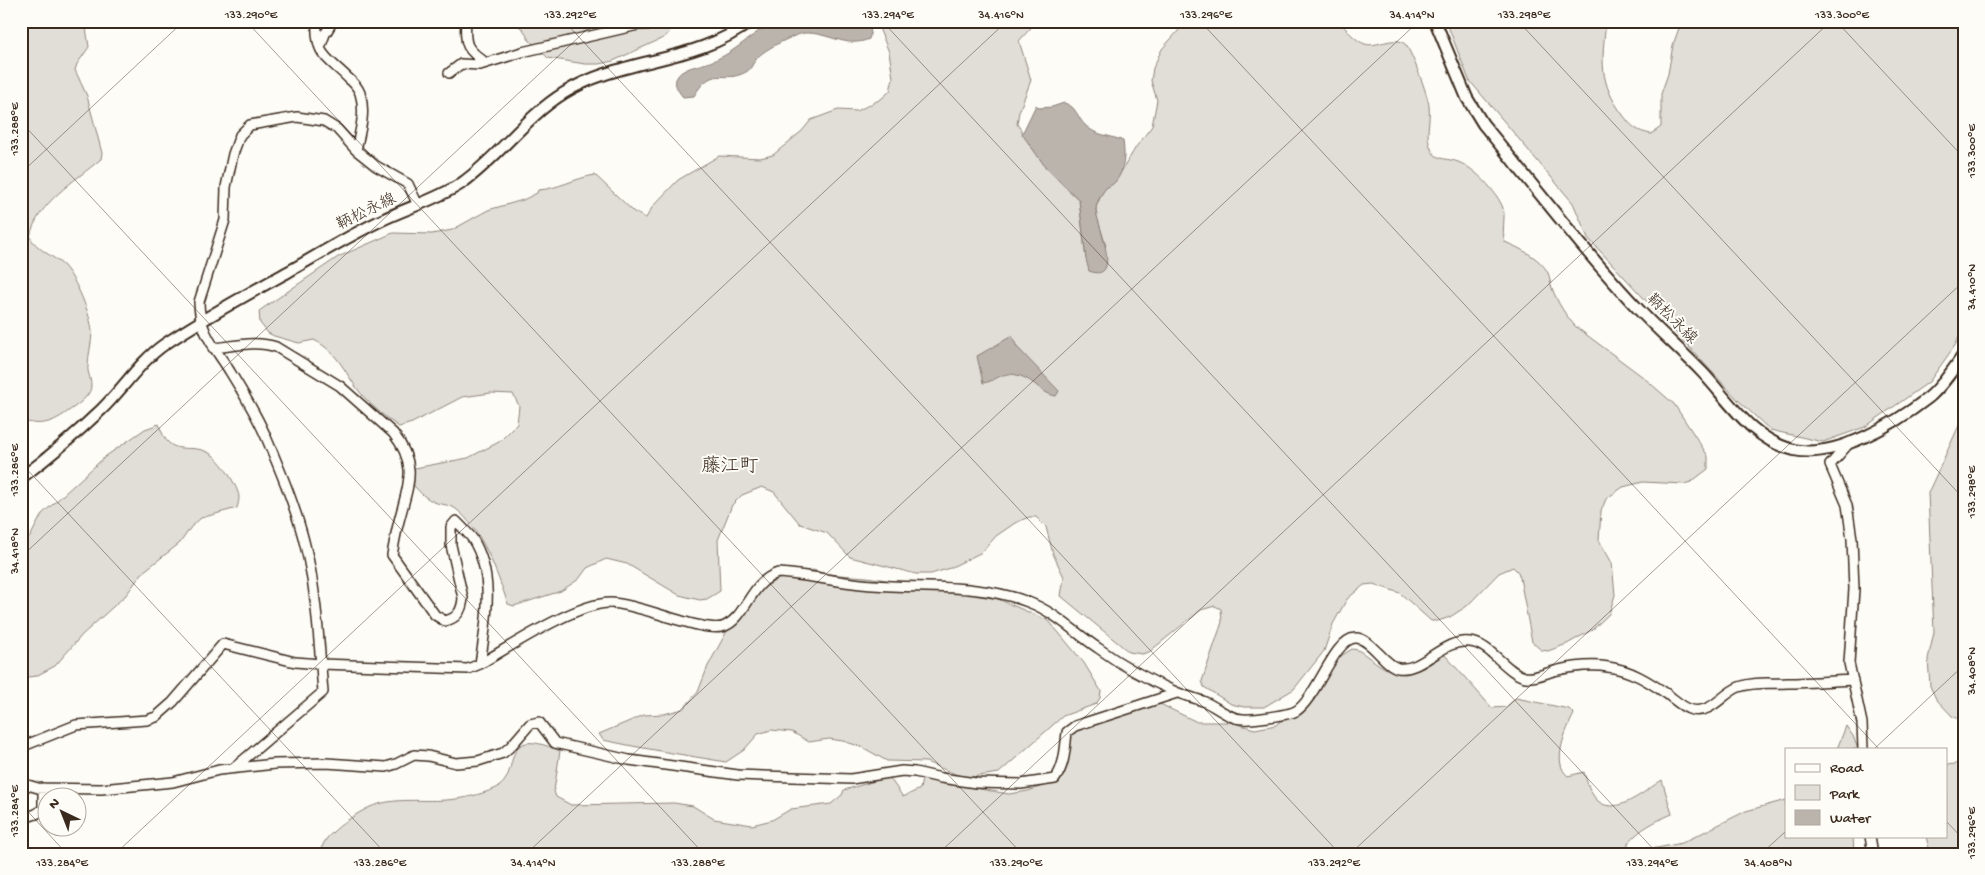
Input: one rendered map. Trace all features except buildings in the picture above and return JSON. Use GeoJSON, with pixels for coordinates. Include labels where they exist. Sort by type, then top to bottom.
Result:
{"type":"FeatureCollection","features":[{"type":"Feature","properties":{"kind":"main road","name":"鞆松永線"},"geometry":{"type":"LineString","coordinates":[[21,478],[52,454],[102,409],[146,360],[163,345],[382,220],[462,183],[492,158],[534,116],[563,93],[594,78],[695,50],[735,34],[751,21]]}},
{"type":"Feature","properties":{"kind":"main road","name":"鞆松永線"},"geometry":{"type":"LineString","coordinates":[[1435,21],[1467,98],[1483,124],[1600,265],[1641,311],[1704,374],[1743,420],[1767,439],[1794,450],[1821,452],[1850,442],[1895,420],[1929,397],[1964,354]]}},
{"type":"Feature","properties":{"kind":"street"},"geometry":{"type":"LineString","coordinates":[[317,21],[316,34],[320,51],[360,92],[362,121],[356,150]]}},
{"type":"Feature","properties":{"kind":"street"},"geometry":{"type":"LineString","coordinates":[[320,51],[325,34],[333,21]]}},
{"type":"Feature","properties":{"kind":"street"},"geometry":{"type":"LineString","coordinates":[[466,21],[465,37],[467,46],[486,63]]}},
{"type":"Feature","properties":{"kind":"street"},"geometry":{"type":"LineString","coordinates":[[450,72],[461,64],[480,65],[522,52],[638,26],[677,23]]}},
{"type":"Feature","properties":{"kind":"street"},"geometry":{"type":"LineString","coordinates":[[234,768],[323,692],[317,616],[306,545],[289,494],[265,435],[214,348],[201,322],[199,302],[225,220],[226,187],[233,154],[240,136],[250,125],[297,117],[324,121],[337,129],[356,150],[376,166],[408,184],[418,205]]}},
{"type":"Feature","properties":{"kind":"street"},"geometry":{"type":"LineString","coordinates":[[214,348],[253,343],[265,343],[276,347],[340,386],[393,433],[399,441],[410,473],[410,482],[398,523],[392,555],[435,615],[445,621],[460,612],[462,604],[451,545],[451,527],[456,521],[471,537],[484,568],[488,588],[487,615],[480,664]]}},
{"type":"Feature","properties":{"kind":"street"},"geometry":{"type":"LineString","coordinates":[[1850,442],[1830,465],[1846,505],[1852,539],[1854,589],[1849,663],[1862,723],[1863,748]]}},
{"type":"Feature","properties":{"kind":"street"},"geometry":{"type":"LineString","coordinates":[[21,747],[76,724],[148,720],[156,717],[173,702],[223,644],[295,662],[468,668],[480,664],[559,620],[597,604],[629,604],[700,626],[725,626],[735,617],[755,589],[770,576],[778,573],[870,585],[988,591],[1008,595],[1053,614],[1098,649],[1177,693],[1204,702],[1242,720],[1287,714],[1306,703],[1337,652],[1346,642],[1353,638],[1362,639],[1395,668],[1416,664],[1447,646],[1460,641],[1481,645],[1518,674],[1526,678],[1574,667],[1605,666],[1631,672],[1688,709],[1697,711],[1711,707],[1736,688],[1743,686],[1765,682],[1791,683],[1853,680]]}},
{"type":"Feature","properties":{"kind":"street"},"geometry":{"type":"LineString","coordinates":[[88,789],[173,782],[234,768],[326,763],[386,767],[414,755],[428,756],[456,763],[478,761],[503,752],[534,722],[539,722],[555,742],[629,760],[738,775],[851,779],[902,771],[976,783],[1021,784],[1055,779],[1060,772],[1065,754],[1067,732],[1075,726],[1177,693]]}},
{"type":"Feature","properties":{"kind":"street"},"geometry":{"type":"LineString","coordinates":[[21,783],[38,788]]}},
{"type":"Feature","properties":{"kind":"street"},"geometry":{"type":"LineString","coordinates":[[21,819],[38,813]]}},
{"type":"Feature","properties":{"kind":"street"},"geometry":{"type":"LineString","coordinates":[[1870,838],[1873,854]]}},
{"type":"Feature","properties":{"kind":"green space"},"geometry":{"type":"Polygon","coordinates":[[[21,21],[85,21],[89,47],[75,70],[87,96],[102,153],[101,159],[69,184],[49,203],[40,214],[30,237],[37,246],[60,262],[69,272],[86,307],[92,332],[88,368],[91,382],[90,392],[67,413],[55,420],[43,423],[21,420],[21,21]]]}},
{"type":"Feature","properties":{"kind":"green space"},"geometry":{"type":"Polygon","coordinates":[[[503,21],[678,21],[666,36],[661,39],[613,61],[585,64],[548,58],[529,40],[523,29],[503,21]]]}},
{"type":"Feature","properties":{"kind":"green space"},"geometry":{"type":"Polygon","coordinates":[[[876,21],[1037,21],[1019,41],[1031,80],[1019,112],[1017,124],[1047,169],[1079,200],[1086,259],[1106,246],[1096,214],[1096,207],[1104,189],[1115,182],[1136,147],[1152,126],[1157,100],[1151,81],[1153,68],[1162,49],[1179,30],[1181,21],[1340,21],[1351,34],[1365,44],[1370,45],[1392,41],[1402,42],[1406,45],[1412,56],[1426,93],[1429,106],[1428,139],[1434,154],[1440,158],[1465,165],[1491,188],[1503,208],[1505,242],[1529,254],[1545,268],[1559,304],[1576,327],[1643,377],[1674,404],[1708,456],[1708,469],[1691,482],[1684,484],[1643,482],[1623,487],[1606,499],[1601,511],[1599,540],[1612,563],[1615,595],[1609,614],[1592,630],[1567,644],[1548,651],[1541,650],[1532,642],[1520,578],[1518,572],[1513,567],[1499,573],[1467,606],[1450,617],[1438,621],[1431,621],[1400,593],[1373,584],[1364,585],[1347,599],[1333,624],[1324,651],[1294,689],[1264,707],[1244,707],[1231,704],[1204,687],[1202,681],[1222,622],[1221,609],[1215,606],[1201,610],[1149,652],[1142,654],[1129,652],[1061,596],[1064,577],[1053,554],[1046,527],[1036,517],[1029,517],[1015,523],[996,536],[982,552],[950,568],[931,574],[916,574],[850,557],[827,533],[800,524],[774,492],[762,487],[742,495],[732,505],[718,540],[720,591],[707,599],[700,600],[679,595],[627,564],[606,559],[587,568],[579,579],[561,591],[514,606],[508,604],[488,552],[474,528],[456,509],[425,497],[406,475],[415,468],[468,458],[499,442],[517,424],[519,406],[513,394],[491,393],[462,397],[412,423],[399,427],[380,413],[363,396],[342,365],[323,345],[314,340],[299,343],[268,333],[260,323],[259,311],[338,257],[393,233],[432,234],[452,230],[488,210],[523,200],[537,193],[538,190],[553,188],[588,176],[595,175],[634,212],[646,218],[653,206],[678,180],[719,156],[760,158],[773,155],[802,131],[811,120],[838,110],[857,111],[881,99],[890,91],[893,78],[889,52],[876,21]]]}},
{"type":"Feature","properties":{"kind":"green space"},"geometry":{"type":"Polygon","coordinates":[[[1446,21],[1606,21],[1603,59],[1609,92],[1623,115],[1632,125],[1638,130],[1651,134],[1661,127],[1661,94],[1668,74],[1673,45],[1679,28],[1684,21],[1816,21],[1821,24],[1841,27],[1860,21],[1964,21],[1964,325],[1956,344],[1929,382],[1865,427],[1823,442],[1770,430],[1739,401],[1588,238],[1573,203],[1469,80],[1446,21]]]}},
{"type":"Feature","properties":{"kind":"green space"},"geometry":{"type":"Polygon","coordinates":[[[1964,419],[1964,720],[1953,717],[1936,699],[1930,686],[1928,659],[1934,632],[1928,493],[1961,421],[1964,419]]]}},
{"type":"Feature","properties":{"kind":"green space"},"geometry":{"type":"Polygon","coordinates":[[[159,424],[163,436],[174,446],[203,450],[215,457],[224,467],[238,492],[237,508],[201,518],[191,527],[180,543],[143,572],[126,595],[82,635],[55,666],[36,676],[21,678],[21,545],[30,537],[42,514],[106,456],[145,429],[159,424]]]}},
{"type":"Feature","properties":{"kind":"green space"},"geometry":{"type":"Polygon","coordinates":[[[813,570],[826,574],[867,577],[991,596],[1049,621],[1084,663],[1101,691],[1100,698],[1096,704],[1063,716],[999,773],[965,778],[926,762],[887,761],[862,747],[843,741],[829,739],[809,742],[792,732],[771,730],[758,734],[744,750],[726,762],[603,740],[599,734],[644,715],[664,714],[683,709],[698,692],[708,666],[741,605],[751,595],[780,578],[793,573],[813,570]]]}},
{"type":"Feature","properties":{"kind":"green space"},"geometry":{"type":"Polygon","coordinates":[[[1352,649],[1358,650],[1379,665],[1398,672],[1420,667],[1445,655],[1492,708],[1506,707],[1516,698],[1569,709],[1574,714],[1564,737],[1560,755],[1563,770],[1568,776],[1584,772],[1591,791],[1598,801],[1605,805],[1613,806],[1622,804],[1662,780],[1672,814],[1643,829],[1628,843],[1628,849],[1657,848],[1682,843],[1746,811],[1785,800],[1785,838],[1853,838],[1854,854],[317,854],[327,838],[344,822],[374,806],[404,800],[458,799],[494,789],[503,783],[518,747],[526,743],[539,744],[560,751],[554,791],[556,797],[571,805],[674,803],[693,806],[714,819],[752,825],[772,820],[791,809],[831,804],[842,795],[844,790],[889,777],[903,797],[920,789],[922,779],[1009,794],[1028,791],[1051,783],[1064,746],[1076,729],[1156,702],[1197,722],[1230,722],[1255,729],[1276,725],[1308,695],[1336,659],[1352,649]]]}},
{"type":"Feature","properties":{"kind":"green space"},"geometry":{"type":"Polygon","coordinates":[[[1846,726],[1853,736],[1858,748],[1837,748],[1846,726]]]}},
{"type":"Feature","properties":{"kind":"green space"},"geometry":{"type":"Polygon","coordinates":[[[1964,763],[1964,854],[1930,854],[1926,838],[1948,838],[1948,765],[1964,763]]]}},
{"type":"Feature","properties":{"kind":"water"},"geometry":{"type":"Polygon","coordinates":[[[776,21],[866,21],[870,27],[871,34],[869,39],[853,42],[813,33],[800,34],[767,50],[756,59],[746,72],[731,77],[719,76],[707,80],[694,96],[683,97],[677,89],[676,79],[682,72],[724,56],[776,21]]]}},
{"type":"Feature","properties":{"kind":"water"},"geometry":{"type":"Polygon","coordinates":[[[1064,103],[1074,109],[1083,123],[1090,129],[1099,134],[1123,141],[1124,157],[1121,173],[1114,183],[1104,190],[1096,207],[1107,260],[1105,268],[1100,273],[1089,271],[1079,200],[1047,169],[1022,134],[1036,105],[1039,108],[1052,107],[1064,103]]]}},
{"type":"Feature","properties":{"kind":"water"},"geometry":{"type":"Polygon","coordinates":[[[1012,336],[1017,347],[1059,391],[1056,396],[1044,391],[1024,377],[1017,375],[1006,374],[983,383],[977,356],[1012,336]]]}},
{"type":"Feature","properties":{"kind":"district","name":"藤江町"},"geometry":{"type":"Point","coordinates":[730,467]}}]}
